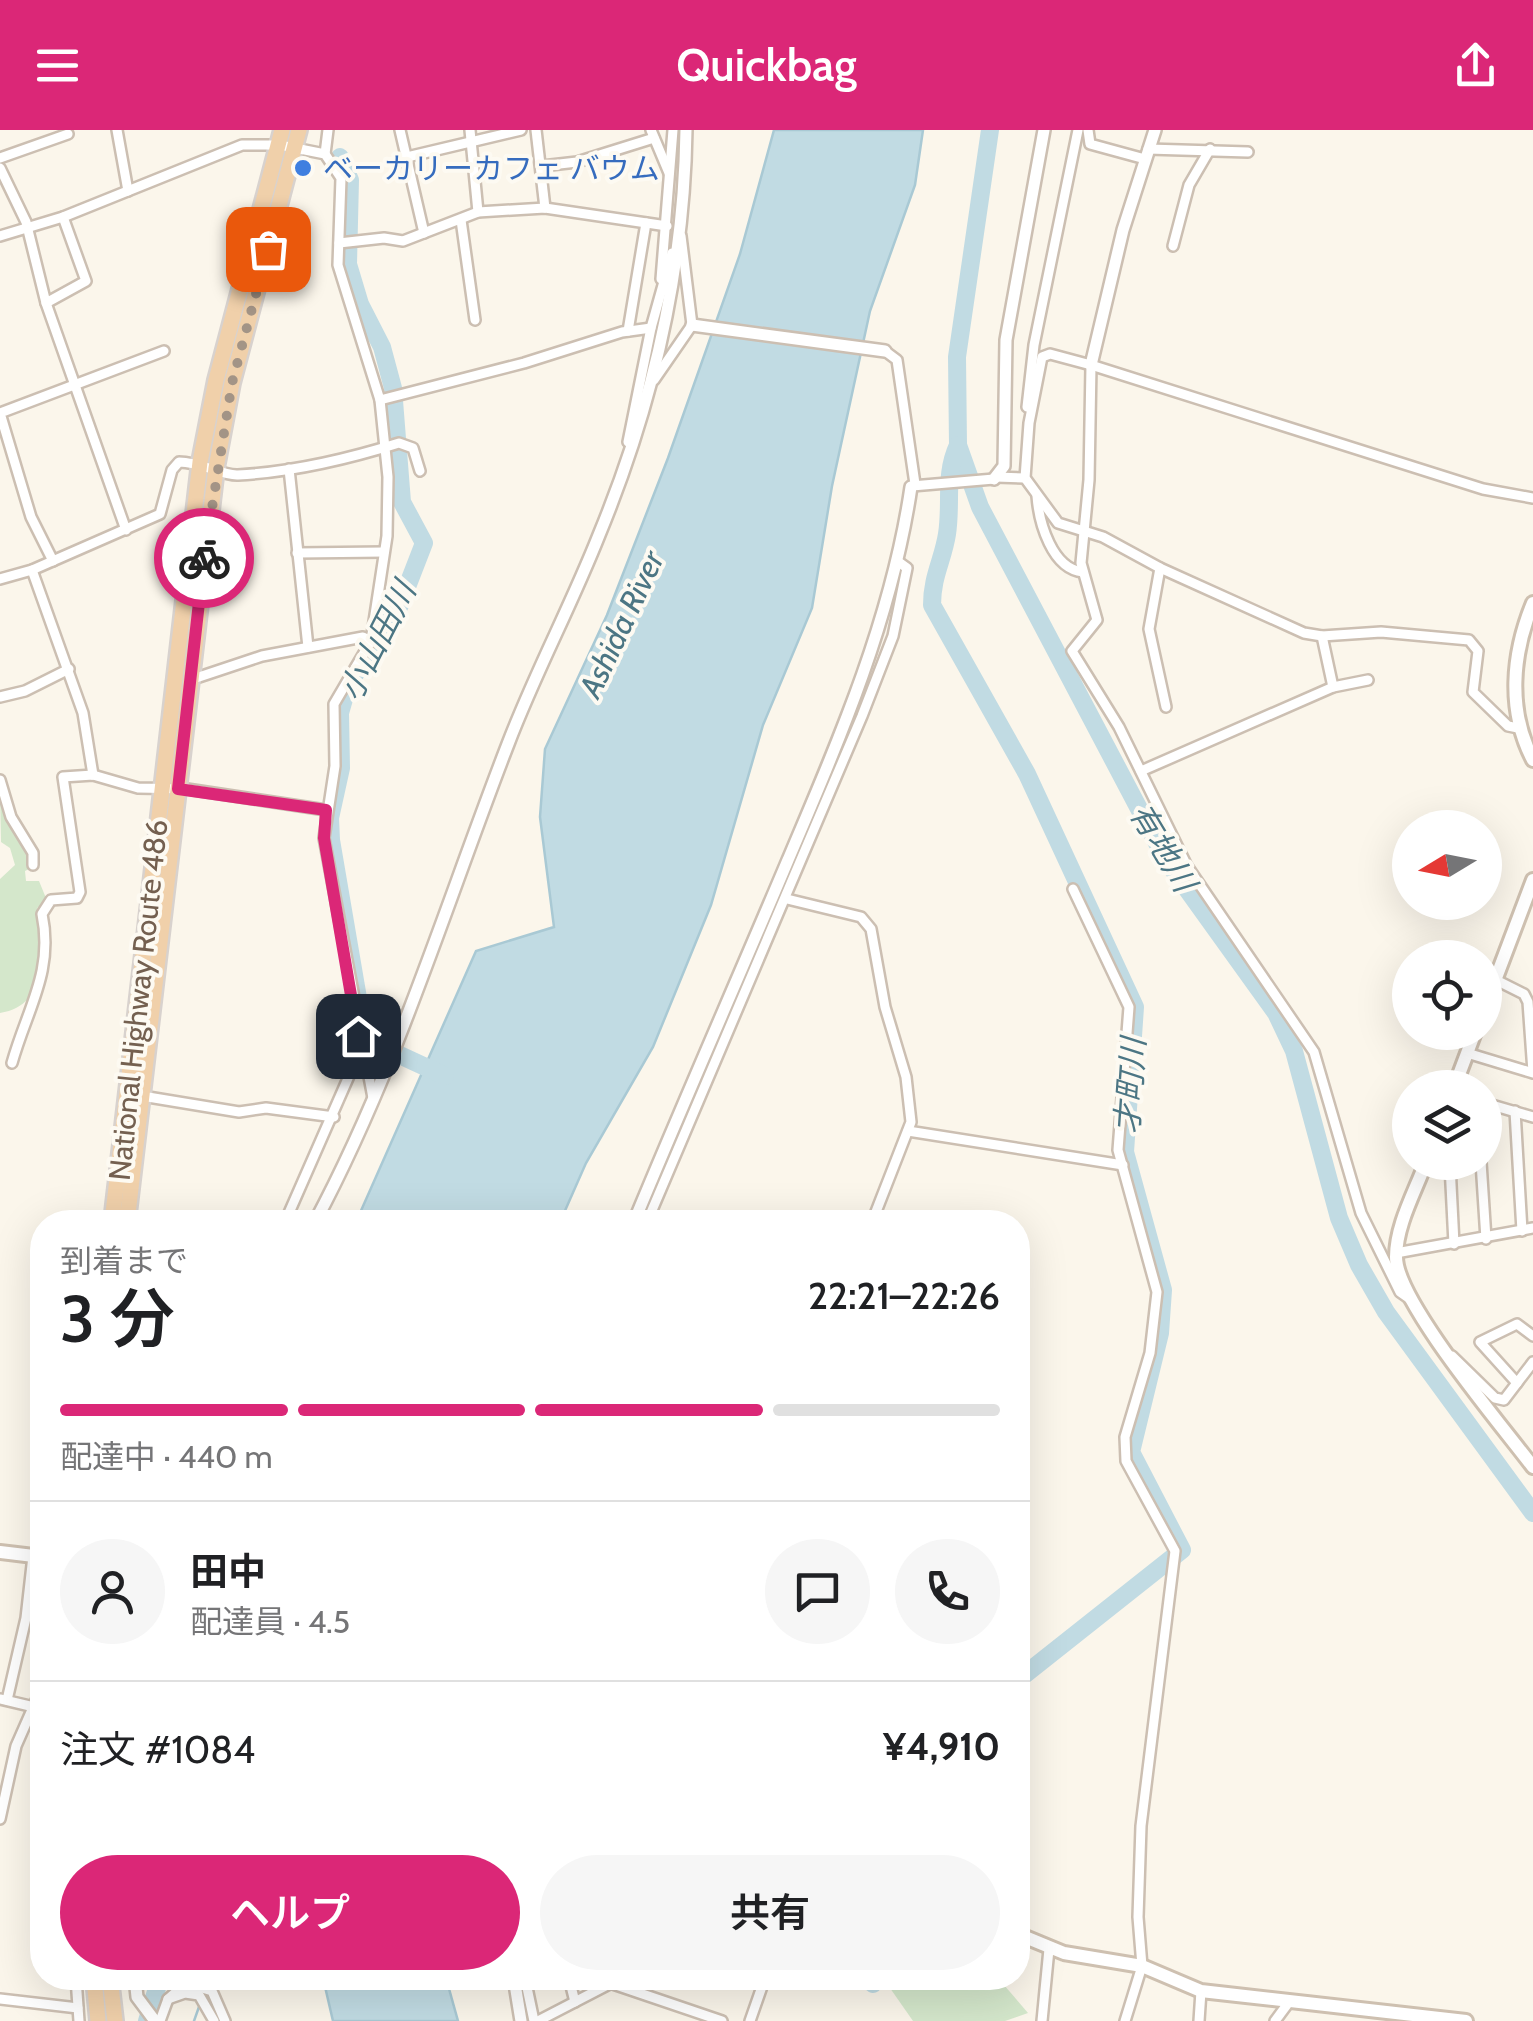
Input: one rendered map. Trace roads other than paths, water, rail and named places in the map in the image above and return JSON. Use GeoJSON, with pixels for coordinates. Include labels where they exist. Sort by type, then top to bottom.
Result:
{"type":"FeatureCollection","features":[{"type":"Feature","properties":{"kind":"highway","name":"National Highway Route 486"},"geometry":{"type":"LineString","coordinates":[[114,1210],[170,790],[208,465],[235,304],[286,141],[299,130]]}},
{"type":"Feature","properties":{"kind":"highway","name":"National Highway Route 486"},"geometry":{"type":"LineString","coordinates":[[129,1210],[170,790],[190,680],[208,465]]}},
{"type":"Feature","properties":{"kind":"highway"},"geometry":{"type":"LineString","coordinates":[[95,1990],[98,2021]]}},
{"type":"Feature","properties":{"kind":"highway"},"geometry":{"type":"LineString","coordinates":[[111,1990],[114,2021]]}},
{"type":"Feature","properties":{"kind":"main road"},"geometry":{"type":"LineString","coordinates":[[1533,603],[1518,653],[1513,704],[1518,728],[1533,760]]}},
{"type":"Feature","properties":{"kind":"main road"},"geometry":{"type":"LineString","coordinates":[[1502,966],[1529,904],[1533,880]]}},
{"type":"Feature","properties":{"kind":"main road"},"geometry":{"type":"LineString","coordinates":[[1460,1070],[1467,1052]]}},
{"type":"Feature","properties":{"kind":"main road"},"geometry":{"type":"LineString","coordinates":[[1420,1180],[1396,1253],[1410,1299],[1533,1467]]}},
{"type":"Feature","properties":{"kind":"main road"},"geometry":{"type":"LineString","coordinates":[[0,1552],[30,1556]]}},
{"type":"Feature","properties":{"kind":"main road"},"geometry":{"type":"LineString","coordinates":[[1030,1940],[1049,1949],[1142,1966],[1201,1991],[1466,2021]]}},
{"type":"Feature","properties":{"kind":"street"},"geometry":{"type":"LineString","coordinates":[[116,130],[128,190]]}},
{"type":"Feature","properties":{"kind":"street"},"geometry":{"type":"LineString","coordinates":[[242,145],[244,130]]}},
{"type":"Feature","properties":{"kind":"street"},"geometry":{"type":"LineString","coordinates":[[325,154],[328,130]]}},
{"type":"Feature","properties":{"kind":"street"},"geometry":{"type":"LineString","coordinates":[[400,130],[424,233]]}},
{"type":"Feature","properties":{"kind":"street"},"geometry":{"type":"LineString","coordinates":[[470,130],[478,212]]}},
{"type":"Feature","properties":{"kind":"street"},"geometry":{"type":"LineString","coordinates":[[407,157],[520,130]]}},
{"type":"Feature","properties":{"kind":"street"},"geometry":{"type":"LineString","coordinates":[[536,130],[545,208]]}},
{"type":"Feature","properties":{"kind":"street"},"geometry":{"type":"LineString","coordinates":[[663,286],[673,130]]}},
{"type":"Feature","properties":{"kind":"street"},"geometry":{"type":"LineString","coordinates":[[322,1210],[373,1100],[510,739],[630,456],[654,380],[680,235],[686,130]]}},
{"type":"Feature","properties":{"kind":"street"},"geometry":{"type":"LineString","coordinates":[[995,478],[1004,466],[1006,340],[1044,130]]}},
{"type":"Feature","properties":{"kind":"street"},"geometry":{"type":"LineString","coordinates":[[1029,423],[1026,410],[1034,345],[1078,130]]}},
{"type":"Feature","properties":{"kind":"street"},"geometry":{"type":"LineString","coordinates":[[1088,130],[1090,144],[1147,154],[1210,149],[1248,152]]}},
{"type":"Feature","properties":{"kind":"street"},"geometry":{"type":"LineString","coordinates":[[1154,130],[1123,230],[1091,365],[1083,572],[1097,620],[1072,651],[1140,771],[1186,866],[1314,1052],[1361,1213],[1400,1292],[1410,1299]]}},
{"type":"Feature","properties":{"kind":"street"},"geometry":{"type":"LineString","coordinates":[[0,158],[68,134]]}},
{"type":"Feature","properties":{"kind":"street"},"geometry":{"type":"LineString","coordinates":[[542,166],[577,162],[652,134],[671,181],[692,325],[654,380]]}},
{"type":"Feature","properties":{"kind":"street"},"geometry":{"type":"LineString","coordinates":[[0,236],[64,216],[242,145],[286,141],[325,154],[341,178],[345,243],[342,287],[388,396],[391,446],[384,552],[371,641],[334,704],[335,766],[324,838],[360,1050],[373,1100]]}},
{"type":"Feature","properties":{"kind":"street"},"geometry":{"type":"LineString","coordinates":[[1173,246],[1189,184],[1210,149]]}},
{"type":"Feature","properties":{"kind":"street"},"geometry":{"type":"LineString","coordinates":[[0,168],[28,229],[46,303],[72,383],[126,530]]}},
{"type":"Feature","properties":{"kind":"street"},"geometry":{"type":"LineString","coordinates":[[345,243],[402,241],[478,212],[545,208],[668,226]]}},
{"type":"Feature","properties":{"kind":"street"},"geometry":{"type":"LineString","coordinates":[[46,303],[86,281],[64,216]]}},
{"type":"Feature","properties":{"kind":"street"},"geometry":{"type":"LineString","coordinates":[[460,220],[475,320]]}},
{"type":"Feature","properties":{"kind":"street"},"geometry":{"type":"LineString","coordinates":[[628,331],[646,223]]}},
{"type":"Feature","properties":{"kind":"street"},"geometry":{"type":"LineString","coordinates":[[630,456],[626,451],[651,328],[680,235]]}},
{"type":"Feature","properties":{"kind":"street"},"geometry":{"type":"LineString","coordinates":[[639,1210],[811,806],[881,625],[900,563],[915,484],[896,360],[885,351],[692,325]]}},
{"type":"Feature","properties":{"kind":"street"},"geometry":{"type":"LineString","coordinates":[[388,396],[651,328]]}},
{"type":"Feature","properties":{"kind":"street"},"geometry":{"type":"LineString","coordinates":[[52,562],[31,517],[0,413],[164,350]]}},
{"type":"Feature","properties":{"kind":"street"},"geometry":{"type":"LineString","coordinates":[[1518,728],[1508,726],[1473,692],[1478,651],[1469,640],[1381,632],[1322,636],[1265,618],[1084,531],[1058,523],[1026,478],[1029,423],[1042,356],[1050,354],[1091,365],[1484,489],[1533,498]]}},
{"type":"Feature","properties":{"kind":"street"},"geometry":{"type":"LineString","coordinates":[[0,567],[2,578],[32,570],[160,514],[172,470],[179,462],[208,465],[234,476],[289,470],[391,446],[413,448],[420,471]]}},
{"type":"Feature","properties":{"kind":"street"},"geometry":{"type":"LineString","coordinates":[[289,470],[308,647]]}},
{"type":"Feature","properties":{"kind":"street"},"geometry":{"type":"LineString","coordinates":[[915,484],[1026,478]]}},
{"type":"Feature","properties":{"kind":"street"},"geometry":{"type":"LineString","coordinates":[[1037,493],[1056,559],[1071,571],[1083,572]]}},
{"type":"Feature","properties":{"kind":"street"},"geometry":{"type":"LineString","coordinates":[[297,552],[384,552]]}},
{"type":"Feature","properties":{"kind":"street"},"geometry":{"type":"LineString","coordinates":[[652,1210],[787,899],[893,636],[907,568],[900,563]]}},
{"type":"Feature","properties":{"kind":"street"},"geometry":{"type":"LineString","coordinates":[[1160,568],[1150,629],[1166,707]]}},
{"type":"Feature","properties":{"kind":"street"},"geometry":{"type":"LineString","coordinates":[[32,570],[83,713],[93,775]]}},
{"type":"Feature","properties":{"kind":"street"},"geometry":{"type":"LineString","coordinates":[[1322,636],[1333,687]]}},
{"type":"Feature","properties":{"kind":"street"},"geometry":{"type":"LineString","coordinates":[[190,680],[308,647],[363,637],[371,641]]}},
{"type":"Feature","properties":{"kind":"street"},"geometry":{"type":"LineString","coordinates":[[0,697],[24,691],[69,669]]}},
{"type":"Feature","properties":{"kind":"street"},"geometry":{"type":"LineString","coordinates":[[1140,771],[1333,687],[1368,680]]}},
{"type":"Feature","properties":{"kind":"street"},"geometry":{"type":"LineString","coordinates":[[12,1063],[27,1009],[43,981],[48,942],[42,914],[51,900],[77,898],[80,892],[63,776],[93,775],[170,790],[326,810]]}},
{"type":"Feature","properties":{"kind":"street"},"geometry":{"type":"LineString","coordinates":[[0,780],[11,817],[33,854],[33,865]]}},
{"type":"Feature","properties":{"kind":"street"},"geometry":{"type":"LineString","coordinates":[[1072,889],[1129,1007],[1118,1150],[1157,1292],[1150,1354],[1125,1437],[1126,1462],[1175,1552],[1141,1826],[1138,1917],[1142,1966],[1125,2021]]}},
{"type":"Feature","properties":{"kind":"street"},"geometry":{"type":"LineString","coordinates":[[787,899],[861,917],[871,929],[885,1007],[912,1105],[908,1131],[877,1210]]}},
{"type":"Feature","properties":{"kind":"street"},"geometry":{"type":"LineString","coordinates":[[1467,1052],[1533,1072],[1531,1021],[1524,994],[1502,983]]}},
{"type":"Feature","properties":{"kind":"street"},"geometry":{"type":"LineString","coordinates":[[291,1210],[360,1050]]}},
{"type":"Feature","properties":{"kind":"street"},"geometry":{"type":"LineString","coordinates":[[142,1096],[240,1112],[266,1108],[334,1117]]}},
{"type":"Feature","properties":{"kind":"street"},"geometry":{"type":"LineString","coordinates":[[1502,1108],[1533,1117]]}},
{"type":"Feature","properties":{"kind":"street"},"geometry":{"type":"LineString","coordinates":[[1515,1112],[1522,1231]]}},
{"type":"Feature","properties":{"kind":"street"},"geometry":{"type":"LineString","coordinates":[[908,1131],[1122,1165]]}},
{"type":"Feature","properties":{"kind":"street"},"geometry":{"type":"LineString","coordinates":[[1451,1180],[1454,1244]]}},
{"type":"Feature","properties":{"kind":"street"},"geometry":{"type":"LineString","coordinates":[[1482,1180],[1486,1239]]}},
{"type":"Feature","properties":{"kind":"street"},"geometry":{"type":"LineString","coordinates":[[1396,1253],[1533,1228]]}},
{"type":"Feature","properties":{"kind":"street"},"geometry":{"type":"LineString","coordinates":[[1517,1384],[1480,1342],[1517,1324],[1533,1336]]}},
{"type":"Feature","properties":{"kind":"street"},"geometry":{"type":"LineString","coordinates":[[1452,1356],[1495,1398],[1504,1400],[1533,1362]]}},
{"type":"Feature","properties":{"kind":"street"},"geometry":{"type":"LineString","coordinates":[[30,1598],[3,1700],[30,1706]]}},
{"type":"Feature","properties":{"kind":"street"},"geometry":{"type":"LineString","coordinates":[[0,1819],[16,1746],[30,1716]]}},
{"type":"Feature","properties":{"kind":"street"},"geometry":{"type":"LineString","coordinates":[[1042,2021],[1049,1949]]}},
{"type":"Feature","properties":{"kind":"street"},"geometry":{"type":"LineString","coordinates":[[77,1990],[79,2021]]}},
{"type":"Feature","properties":{"kind":"street"},"geometry":{"type":"LineString","coordinates":[[133,1990],[158,2021],[176,1990]]}},
{"type":"Feature","properties":{"kind":"street"},"geometry":{"type":"LineString","coordinates":[[210,1990],[225,2021]]}},
{"type":"Feature","properties":{"kind":"street"},"geometry":{"type":"LineString","coordinates":[[516,1990],[520,2021]]}},
{"type":"Feature","properties":{"kind":"street"},"geometry":{"type":"LineString","coordinates":[[529,1990],[536,2021],[597,1990]]}},
{"type":"Feature","properties":{"kind":"street"},"geometry":{"type":"LineString","coordinates":[[572,1990],[576,2002]]}},
{"type":"Feature","properties":{"kind":"street"},"geometry":{"type":"LineString","coordinates":[[629,1990],[703,2018],[722,2021]]}},
{"type":"Feature","properties":{"kind":"street"},"geometry":{"type":"LineString","coordinates":[[750,2021],[761,1990]]}},
{"type":"Feature","properties":{"kind":"street"},"geometry":{"type":"LineString","coordinates":[[1199,2021],[1201,1991]]}},
{"type":"Feature","properties":{"kind":"street"},"geometry":{"type":"LineString","coordinates":[[168,1999],[185,1993],[199,1995],[214,2021]]}},
{"type":"Feature","properties":{"kind":"street"},"geometry":{"type":"LineString","coordinates":[[0,1999],[78,2008]]}},
{"type":"Feature","properties":{"kind":"street"},"geometry":{"type":"LineString","coordinates":[[1275,2021],[1289,2002]]}},
{"type":"Feature","properties":{"kind":"water","name":"Ashida River"},"geometry":{"type":"Polygon","coordinates":[[[774,130],[923,130],[915,185],[870,311],[832,486],[812,608],[763,725],[711,905],[653,1047],[586,1163],[565,1210],[361,1210],[476,951],[554,927],[540,817],[545,749],[607,615],[740,254],[774,130]]]}},
{"type":"Feature","properties":{"kind":"water"},"geometry":{"type":"Polygon","coordinates":[[[326,1990],[449,1990],[458,2021],[333,2021],[326,1990]]]}},
{"type":"Feature","properties":{"kind":"waterway","name":"有地川"},"geometry":{"type":"LineString","coordinates":[[990,130],[957,357],[958,445],[980,507],[1166,860],[1276,1013],[1294,1051],[1339,1218],[1359,1265],[1386,1312],[1533,1513]]}},
{"type":"Feature","properties":{"kind":"waterway","name":"小山田川"},"geometry":{"type":"LineString","coordinates":[[340,157],[350,180],[348,264],[360,304],[382,347],[393,388],[402,502],[424,543],[400,605],[348,685],[340,713],[341,768],[330,818],[331,840],[365,1039],[445,1076]]}},
{"type":"Feature","properties":{"kind":"waterway","name":"才町川"},"geometry":{"type":"LineString","coordinates":[[958,445],[950,478],[947,534],[932,605],[1027,774],[1135,1007],[1125,1152],[1163,1290],[1160,1333],[1131,1452],[1182,1550],[1030,1670]]}},
{"type":"Feature","properties":{"kind":"waterway"},"geometry":{"type":"LineString","coordinates":[[147,2021],[156,1990]]}},
{"type":"Feature","properties":{"kind":"waterway"},"geometry":{"type":"LineString","coordinates":[[194,2021],[200,2004]]}},
{"type":"Feature","properties":{"kind":"place","name":"ベーカリーカフェ バウム"},"geometry":{"type":"Point","coordinates":[303,168]}}]}
